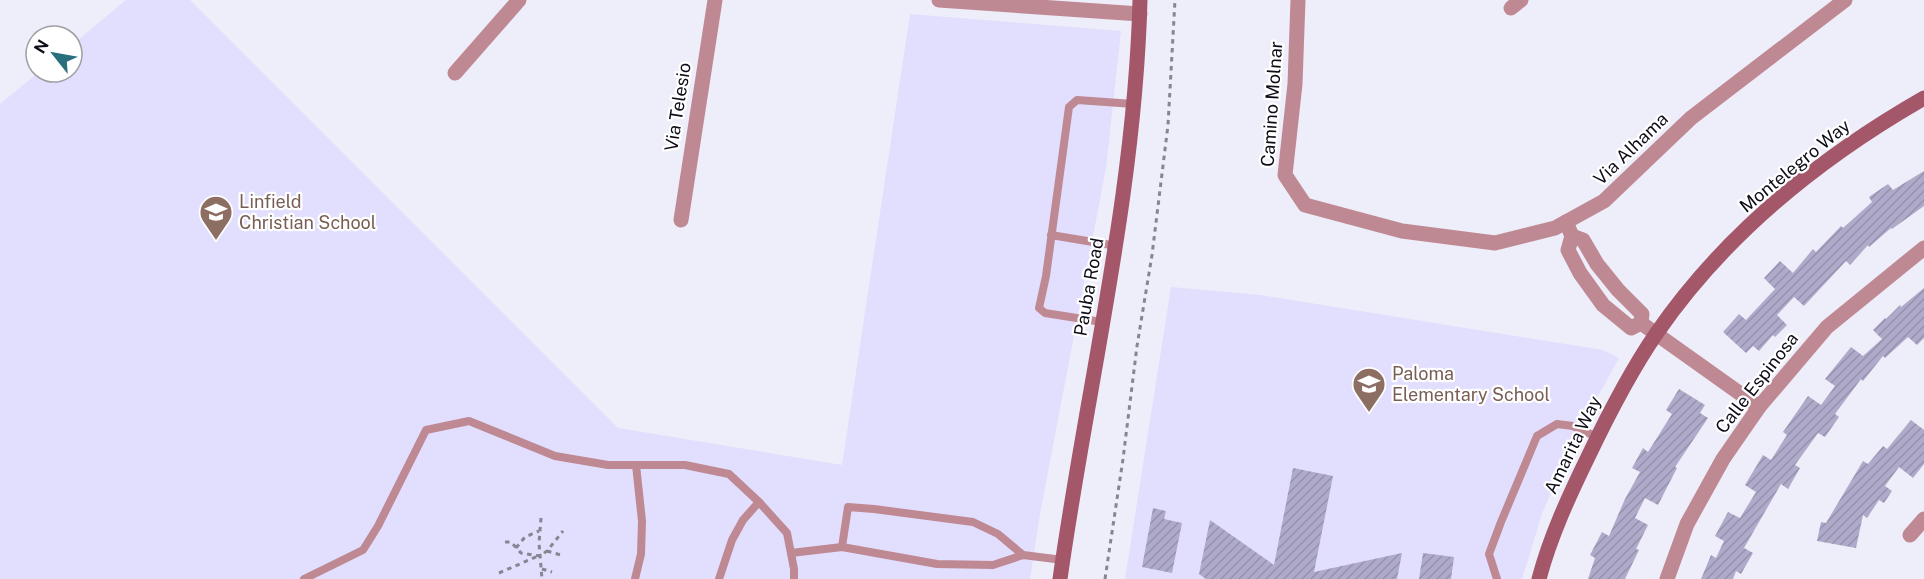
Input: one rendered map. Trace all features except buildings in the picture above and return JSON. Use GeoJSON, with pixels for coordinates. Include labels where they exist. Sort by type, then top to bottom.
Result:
{"type":"FeatureCollection","features":[{"type":"Feature","properties":{"kind":"street"},"geometry":{"type":"LineString","coordinates":[[455,73],[519,0]]}},
{"type":"Feature","properties":{"kind":"street","name":"Via Telesio"},"geometry":{"type":"LineString","coordinates":[[681,220],[715,0]]}},
{"type":"Feature","properties":{"kind":"street"},"geometry":{"type":"LineString","coordinates":[[939,0],[1140,7]]}},
{"type":"Feature","properties":{"kind":"street","name":"Camino Molnar"},"geometry":{"type":"LineString","coordinates":[[1298,0],[1295,84],[1285,175],[1305,205]]}},
{"type":"Feature","properties":{"kind":"street","name":"Via Alhama"},"geometry":{"type":"LineString","coordinates":[[1305,205],[1402,231],[1495,243],[1555,228],[1569,229],[1604,201],[1691,118],[1845,0]]}},
{"type":"Feature","properties":{"kind":"street","name":"Pauba Road"},"geometry":{"type":"LineString","coordinates":[[1060,579],[1102,322],[1117,246],[1135,104],[1140,7]]}},
{"type":"Feature","properties":{"kind":"street","name":"Montelegro Way"},"geometry":{"type":"LineString","coordinates":[[1656,333],[1727,249],[1778,200],[1831,157],[1889,118],[1924,98]]}},
{"type":"Feature","properties":{"kind":"street"},"geometry":{"type":"LineString","coordinates":[[1569,229],[1583,240],[1611,282],[1642,314],[1641,323],[1759,407]]}},
{"type":"Feature","properties":{"kind":"street","name":"Calle Espinosa"},"geometry":{"type":"LineString","coordinates":[[1667,579],[1687,524],[1723,459],[1759,407],[1827,327],[1924,248]]}},
{"type":"Feature","properties":{"kind":"street","name":"Amarita Way"},"geometry":{"type":"LineString","coordinates":[[1539,579],[1566,501],[1597,437],[1656,333]]}},
{"type":"Feature","properties":{"kind":"street"},"geometry":{"type":"LineString","coordinates":[[1910,535],[1924,519]]}},
{"type":"Feature","properties":{"kind":"lane"},"geometry":{"type":"LineString","coordinates":[[1102,322],[1045,313],[1039,308],[1069,107],[1077,100],[1135,104]]}},
{"type":"Feature","properties":{"kind":"lane"},"geometry":{"type":"LineString","coordinates":[[1051,235],[1117,246]]}},
{"type":"Feature","properties":{"kind":"lane"},"geometry":{"type":"LineString","coordinates":[[304,579],[363,550],[378,526],[426,430],[469,421],[555,456],[608,465],[685,465],[729,474],[787,533],[795,569],[794,579]]}},
{"type":"Feature","properties":{"kind":"lane"},"geometry":{"type":"LineString","coordinates":[[1497,579],[1489,554],[1537,436],[1557,424],[1573,426],[1597,437]]}},
{"type":"Feature","properties":{"kind":"lane"},"geometry":{"type":"LineString","coordinates":[[635,579],[641,554],[642,521],[636,465]]}},
{"type":"Feature","properties":{"kind":"lane"},"geometry":{"type":"LineString","coordinates":[[719,579],[732,540],[743,520],[759,502]]}},
{"type":"Feature","properties":{"kind":"lane"},"geometry":{"type":"LineString","coordinates":[[842,547],[848,507],[973,522],[998,534],[1023,555]]}},
{"type":"Feature","properties":{"kind":"lane"},"geometry":{"type":"LineString","coordinates":[[791,553],[842,547],[937,564],[993,565],[1023,555],[1063,560]]}},
{"type":"Feature","properties":{"kind":"path"},"geometry":{"type":"LineString","coordinates":[[1105,579],[1166,148],[1175,0]]}},
{"type":"Feature","properties":{"kind":"path"},"geometry":{"type":"LineString","coordinates":[[541,518],[539,531],[542,579]]}},
{"type":"Feature","properties":{"kind":"path"},"geometry":{"type":"LineString","coordinates":[[516,548],[525,537],[539,531]]}},
{"type":"Feature","properties":{"kind":"path"},"geometry":{"type":"LineString","coordinates":[[499,573],[540,556],[563,531]]}},
{"type":"Feature","properties":{"kind":"path"},"geometry":{"type":"LineString","coordinates":[[505,542],[511,542],[521,553],[540,556]]}},
{"type":"Feature","properties":{"kind":"path"},"geometry":{"type":"LineString","coordinates":[[547,551],[564,556]]}},
{"type":"Feature","properties":{"kind":"path"},"geometry":{"type":"LineString","coordinates":[[542,570],[552,572]]}},
{"type":"Feature","properties":{"kind":"shaded area","name":"Linfield Christian School"},"geometry":{"type":"Polygon","coordinates":[[[126,0],[190,0],[618,428],[842,465],[910,14],[1121,31],[1106,168],[1040,514],[1030,579],[0,579],[0,104],[24,84],[84,84],[84,35],[126,0]]]}},
{"type":"Feature","properties":{"kind":"shaded area","name":"Paloma Elementary School"},"geometry":{"type":"Polygon","coordinates":[[[1171,287],[1260,295],[1603,350],[1619,358],[1575,438],[1543,511],[1522,579],[1125,579],[1171,287]]]}},
{"type":"Feature","properties":{"kind":"place","name":"Linfield Christian School"},"geometry":{"type":"Point","coordinates":[216,241]}},
{"type":"Feature","properties":{"kind":"place","name":"Paloma Elementary School"},"geometry":{"type":"Point","coordinates":[1369,413]}}]}
